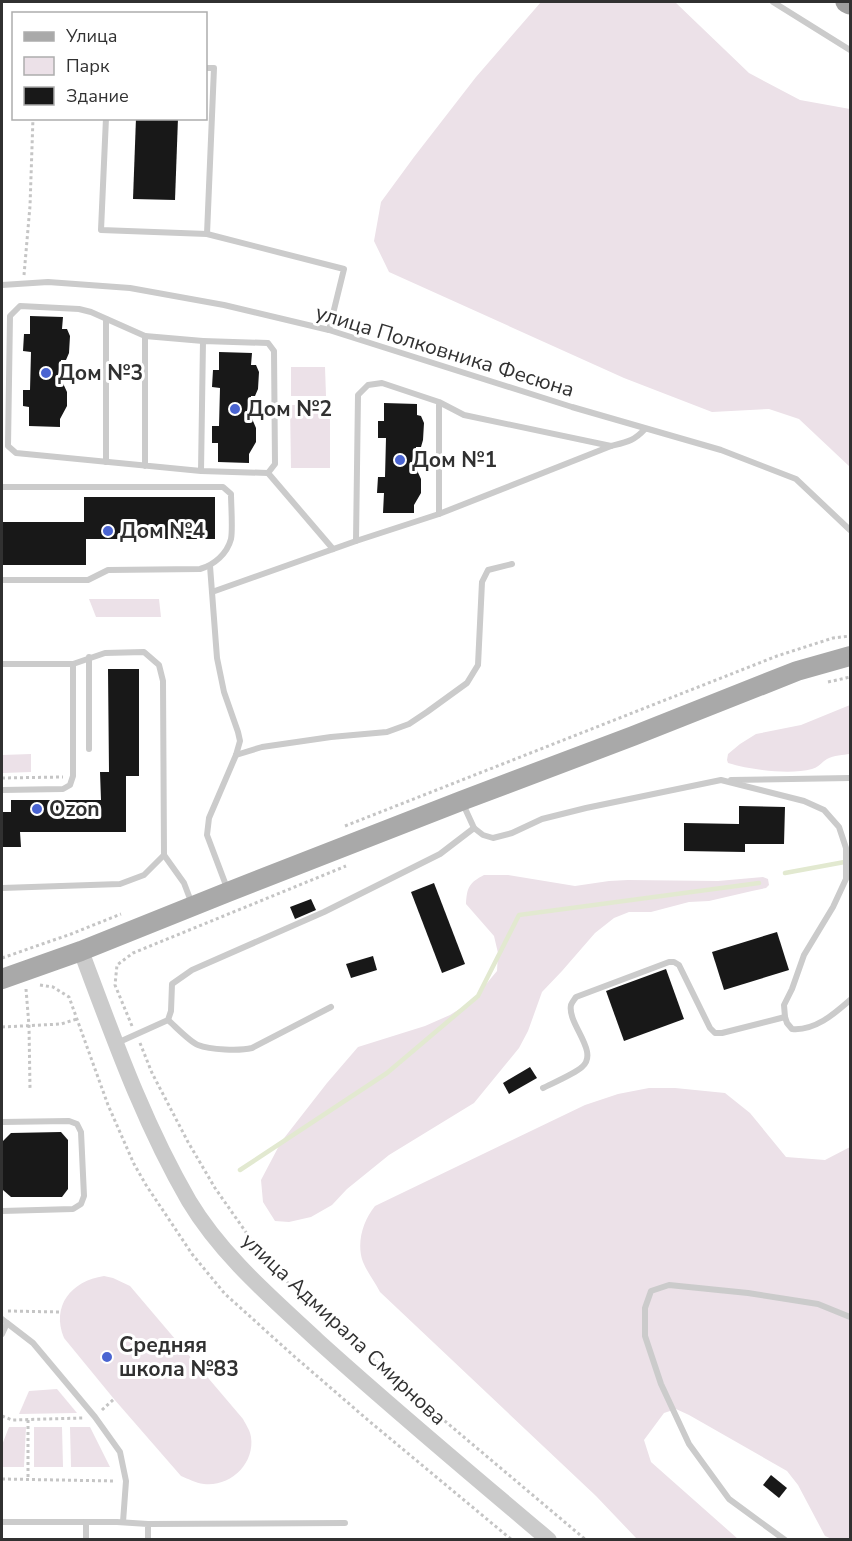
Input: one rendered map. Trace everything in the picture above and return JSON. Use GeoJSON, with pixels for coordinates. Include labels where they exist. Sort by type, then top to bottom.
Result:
{"type":"FeatureCollection","features":[{"type":"Feature","properties":{"kind":"highway"},"geometry":{"type":"LineString","coordinates":[[846,2],[850,4]]}},
{"type":"Feature","properties":{"kind":"main road"},"geometry":{"type":"LineString","coordinates":[[2,980],[797,671],[850,656]]}},
{"type":"Feature","properties":{"kind":"street","name":"улица Адмирала Смирнова"},"geometry":{"type":"LineString","coordinates":[[81,951],[144,1113],[190,1202],[223,1249],[257,1285],[385,1402],[549,1539]]}},
{"type":"Feature","properties":{"kind":"lane"},"geometry":{"type":"LineString","coordinates":[[772,2],[850,50]]}},
{"type":"Feature","properties":{"kind":"lane"},"geometry":{"type":"LineString","coordinates":[[207,68],[214,68],[207,234]]}},
{"type":"Feature","properties":{"kind":"lane"},"geometry":{"type":"LineString","coordinates":[[106,120],[101,230],[207,234],[344,269],[329,330]]}},
{"type":"Feature","properties":{"kind":"lane","name":"улица Полковника Фесюна"},"geometry":{"type":"LineString","coordinates":[[2,285],[48,282],[130,288],[224,305],[329,330],[645,429],[721,450],[796,479],[850,530]]}},
{"type":"Feature","properties":{"kind":"lane"},"geometry":{"type":"LineString","coordinates":[[268,473],[275,464],[274,351],[268,343],[145,336],[79,309],[20,306],[10,316],[8,446],[16,453],[201,471],[268,473],[333,549]]}},
{"type":"Feature","properties":{"kind":"lane"},"geometry":{"type":"LineString","coordinates":[[106,319],[106,462]]}},
{"type":"Feature","properties":{"kind":"lane"},"geometry":{"type":"LineString","coordinates":[[145,336],[145,466]]}},
{"type":"Feature","properties":{"kind":"lane"},"geometry":{"type":"LineString","coordinates":[[201,471],[203,341]]}},
{"type":"Feature","properties":{"kind":"lane"},"geometry":{"type":"LineString","coordinates":[[356,541],[358,395],[368,385],[382,383],[439,402],[464,415],[611,446]]}},
{"type":"Feature","properties":{"kind":"lane"},"geometry":{"type":"LineString","coordinates":[[439,402],[439,514]]}},
{"type":"Feature","properties":{"kind":"lane"},"geometry":{"type":"LineString","coordinates":[[212,592],[439,514],[611,446],[629,442],[645,429]]}},
{"type":"Feature","properties":{"kind":"lane"},"geometry":{"type":"LineString","coordinates":[[2,487],[223,487],[231,494],[231,539],[223,554],[210,566],[200,569],[108,570],[88,580],[2,580]]}},
{"type":"Feature","properties":{"kind":"lane"},"geometry":{"type":"LineString","coordinates":[[236,755],[262,747],[330,737],[387,732],[409,724],[427,712],[467,683],[478,665],[482,582],[488,570],[512,564]]}},
{"type":"Feature","properties":{"kind":"lane"},"geometry":{"type":"LineString","coordinates":[[210,566],[217,658],[224,692],[240,741],[209,818],[207,835],[228,892]]}},
{"type":"Feature","properties":{"kind":"lane"},"geometry":{"type":"LineString","coordinates":[[2,664],[73,663],[105,653],[144,652],[159,664],[163,681],[164,855],[184,883],[193,906]]}},
{"type":"Feature","properties":{"kind":"lane"},"geometry":{"type":"LineString","coordinates":[[89,657],[89,749]]}},
{"type":"Feature","properties":{"kind":"lane"},"geometry":{"type":"LineString","coordinates":[[2,790],[63,789],[70,785],[73,776],[73,663]]}},
{"type":"Feature","properties":{"kind":"lane"},"geometry":{"type":"LineString","coordinates":[[461,801],[474,828],[483,835],[493,838],[512,833],[553,816],[722,780],[850,778]]}},
{"type":"Feature","properties":{"kind":"lane"},"geometry":{"type":"LineString","coordinates":[[722,780],[804,801],[824,810],[839,827],[846,848],[848,882],[804,955],[784,1005],[784,1017],[792,1029],[803,1030],[830,1017],[850,1000]]}},
{"type":"Feature","properties":{"kind":"lane"},"geometry":{"type":"LineString","coordinates":[[116,1043],[168,1020],[171,1011],[172,984],[192,969],[324,912],[377,886],[440,854],[474,828]]}},
{"type":"Feature","properties":{"kind":"lane"},"geometry":{"type":"LineString","coordinates":[[2,888],[120,884],[144,875],[164,855]]}},
{"type":"Feature","properties":{"kind":"lane"},"geometry":{"type":"LineString","coordinates":[[543,1088],[582,1068],[588,1060],[572,1013],[571,1006],[576,997],[669,962],[679,965],[715,1034],[784,1017]]}},
{"type":"Feature","properties":{"kind":"lane"},"geometry":{"type":"LineString","coordinates":[[168,1020],[198,1045],[243,1050],[252,1048],[331,1007]]}},
{"type":"Feature","properties":{"kind":"lane"},"geometry":{"type":"LineString","coordinates":[[2,1122],[69,1121],[77,1124],[81,1132],[84,1196],[81,1204],[73,1209],[2,1211]]}},
{"type":"Feature","properties":{"kind":"lane"},"geometry":{"type":"LineString","coordinates":[[784,1539],[729,1498],[689,1444],[662,1384],[645,1336],[645,1308],[651,1291],[669,1285],[748,1293],[818,1304],[850,1317]]}},
{"type":"Feature","properties":{"kind":"lane"},"geometry":{"type":"LineString","coordinates":[[2,1334],[4,1321],[33,1343],[95,1417],[120,1452],[126,1481],[123,1522]]}},
{"type":"Feature","properties":{"kind":"lane"},"geometry":{"type":"LineString","coordinates":[[2,1522],[345,1523]]}},
{"type":"Feature","properties":{"kind":"lane"},"geometry":{"type":"LineString","coordinates":[[86,1522],[86,1539]]}},
{"type":"Feature","properties":{"kind":"lane"},"geometry":{"type":"LineString","coordinates":[[148,1524],[148,1539]]}},
{"type":"Feature","properties":{"kind":"path"},"geometry":{"type":"LineString","coordinates":[[23,284],[30,206],[33,120]]}},
{"type":"Feature","properties":{"kind":"path"},"geometry":{"type":"LineString","coordinates":[[344,826],[777,656],[833,638],[850,636]]}},
{"type":"Feature","properties":{"kind":"path"},"geometry":{"type":"LineString","coordinates":[[820,683],[850,677]]}},
{"type":"Feature","properties":{"kind":"path"},"geometry":{"type":"LineString","coordinates":[[2,778],[73,776]]}},
{"type":"Feature","properties":{"kind":"path"},"geometry":{"type":"LineString","coordinates":[[349,865],[133,953],[117,965],[115,985],[152,1073],[188,1142],[215,1188],[250,1238],[288,1282],[395,1379],[586,1539]]}},
{"type":"Feature","properties":{"kind":"path"},"geometry":{"type":"LineString","coordinates":[[2,958],[124,913]]}},
{"type":"Feature","properties":{"kind":"path"},"geometry":{"type":"LineString","coordinates":[[26,989],[30,1088]]}},
{"type":"Feature","properties":{"kind":"path"},"geometry":{"type":"LineString","coordinates":[[2,1027],[61,1024],[77,1019]]}},
{"type":"Feature","properties":{"kind":"path"},"geometry":{"type":"LineString","coordinates":[[2,1311],[60,1312]]}},
{"type":"Feature","properties":{"kind":"path"},"geometry":{"type":"LineString","coordinates":[[2,1416],[12,1420],[95,1417],[114,1399]]}},
{"type":"Feature","properties":{"kind":"path"},"geometry":{"type":"LineString","coordinates":[[28,1420],[28,1480]]}},
{"type":"Feature","properties":{"kind":"path"},"geometry":{"type":"LineString","coordinates":[[2,1479],[126,1481]]}},
{"type":"Feature","properties":{"kind":"green space"},"geometry":{"type":"Polygon","coordinates":[[[541,2],[675,2],[749,73],[800,100],[850,109],[850,467],[799,419],[769,409],[712,412],[624,378],[389,272],[374,241],[381,202],[476,77],[541,2]]]}},
{"type":"Feature","properties":{"kind":"green space"},"geometry":{"type":"Polygon","coordinates":[[[291,367],[325,367],[326,396],[291,396],[291,367]]]}},
{"type":"Feature","properties":{"kind":"green space"},"geometry":{"type":"Polygon","coordinates":[[[290,405],[330,405],[330,468],[291,468],[290,405]]]}},
{"type":"Feature","properties":{"kind":"green space"},"geometry":{"type":"Polygon","coordinates":[[[89,599],[159,599],[161,617],[96,617],[89,599]]]}},
{"type":"Feature","properties":{"kind":"green space"},"geometry":{"type":"Polygon","coordinates":[[[850,705],[850,754],[830,758],[812,769],[793,772],[759,770],[728,763],[728,754],[756,734],[801,725],[850,705]]]}},
{"type":"Feature","properties":{"kind":"green space"},"geometry":{"type":"Polygon","coordinates":[[[31,754],[31,772],[3,773],[2,755],[31,754]]]}},
{"type":"Feature","properties":{"kind":"green space"},"geometry":{"type":"Polygon","coordinates":[[[484,875],[508,875],[575,886],[628,880],[718,881],[763,877],[768,879],[769,885],[766,888],[709,901],[689,902],[651,912],[629,912],[614,918],[595,933],[542,992],[528,1031],[519,1048],[474,1103],[389,1155],[347,1189],[332,1205],[311,1217],[289,1222],[275,1221],[263,1202],[261,1180],[281,1142],[358,1047],[425,1026],[450,1015],[472,1001],[497,971],[498,953],[494,936],[466,904],[470,886],[484,875]]]}},
{"type":"Feature","properties":{"kind":"green space"},"geometry":{"type":"Polygon","coordinates":[[[649,1088],[725,1093],[750,1113],[786,1157],[825,1160],[850,1147],[850,1539],[832,1539],[825,1536],[798,1485],[787,1471],[676,1409],[664,1413],[644,1440],[651,1462],[738,1539],[637,1539],[596,1496],[380,1292],[363,1262],[360,1247],[362,1232],[375,1206],[585,1105],[618,1094],[649,1088]]]}},
{"type":"Feature","properties":{"kind":"green space"},"geometry":{"type":"Polygon","coordinates":[[[104,1276],[130,1286],[243,1419],[249,1430],[251,1447],[245,1465],[231,1478],[214,1484],[204,1484],[181,1476],[64,1338],[60,1316],[67,1297],[82,1283],[104,1276]]]}},
{"type":"Feature","properties":{"kind":"green space"},"geometry":{"type":"Polygon","coordinates":[[[57,1389],[77,1413],[19,1414],[29,1391],[57,1389]]]}},
{"type":"Feature","properties":{"kind":"green space"},"geometry":{"type":"Polygon","coordinates":[[[9,1427],[26,1427],[24,1467],[2,1467],[2,1445],[9,1427]]]}},
{"type":"Feature","properties":{"kind":"green space"},"geometry":{"type":"Polygon","coordinates":[[[34,1427],[62,1427],[63,1467],[34,1467],[34,1427]]]}},
{"type":"Feature","properties":{"kind":"green space"},"geometry":{"type":"Polygon","coordinates":[[[70,1427],[90,1427],[110,1467],[71,1467],[70,1427]]]}},
{"type":"Feature","properties":{"kind":"building"},"geometry":{"type":"Polygon","coordinates":[[[136,120],[178,120],[175,200],[133,199],[136,120]]]}},
{"type":"Feature","properties":{"kind":"building","name":"Дом №3"},"geometry":{"type":"Polygon","coordinates":[[[30,316],[63,317],[62,329],[67,329],[70,336],[69,353],[66,360],[61,360],[61,379],[67,392],[67,406],[60,419],[60,427],[29,426],[29,407],[23,406],[23,390],[30,390],[31,352],[23,351],[24,334],[30,334],[30,316]]]}},
{"type":"Feature","properties":{"kind":"building","name":"Дом №2"},"geometry":{"type":"Polygon","coordinates":[[[219,352],[252,353],[251,365],[256,365],[259,372],[258,389],[255,396],[251,396],[250,414],[256,428],[256,442],[249,454],[249,463],[218,462],[218,443],[212,443],[212,426],[219,426],[220,388],[212,387],[213,370],[219,370],[219,352]]]}},
{"type":"Feature","properties":{"kind":"building","name":"Дом №1"},"geometry":{"type":"Polygon","coordinates":[[[384,403],[417,404],[417,415],[421,416],[424,423],[421,447],[416,447],[415,466],[421,479],[421,493],[414,505],[414,513],[383,513],[384,493],[377,493],[378,477],[385,477],[386,438],[378,438],[378,421],[384,421],[384,403]]]}},
{"type":"Feature","properties":{"kind":"building","name":"Дом №4"},"geometry":{"type":"Polygon","coordinates":[[[84,497],[215,497],[215,539],[86,539],[86,565],[2,565],[2,522],[84,522],[84,497]]]}},
{"type":"Feature","properties":{"kind":"building"},"geometry":{"type":"Polygon","coordinates":[[[108,669],[139,669],[139,776],[126,776],[126,832],[20,832],[21,847],[2,847],[2,812],[11,812],[11,800],[101,800],[100,772],[109,772],[108,669]]]}},
{"type":"Feature","properties":{"kind":"building"},"geometry":{"type":"Polygon","coordinates":[[[739,806],[785,807],[784,844],[745,844],[745,852],[684,851],[684,823],[739,824],[739,806]]]}},
{"type":"Feature","properties":{"kind":"building"},"geometry":{"type":"Polygon","coordinates":[[[434,883],[465,964],[442,973],[411,892],[434,883]]]}},
{"type":"Feature","properties":{"kind":"building"},"geometry":{"type":"Polygon","coordinates":[[[311,899],[316,910],[295,919],[290,907],[311,899]]]}},
{"type":"Feature","properties":{"kind":"building"},"geometry":{"type":"Polygon","coordinates":[[[777,932],[789,970],[724,990],[712,952],[777,932]]]}},
{"type":"Feature","properties":{"kind":"building"},"geometry":{"type":"Polygon","coordinates":[[[373,956],[377,970],[351,978],[346,964],[373,956]]]}},
{"type":"Feature","properties":{"kind":"building"},"geometry":{"type":"Polygon","coordinates":[[[666,969],[684,1019],[624,1041],[606,991],[666,969]]]}},
{"type":"Feature","properties":{"kind":"building"},"geometry":{"type":"Polygon","coordinates":[[[530,1067],[537,1078],[509,1094],[503,1083],[530,1067]]]}},
{"type":"Feature","properties":{"kind":"building"},"geometry":{"type":"Polygon","coordinates":[[[61,1132],[68,1140],[68,1189],[62,1197],[11,1197],[3,1190],[3,1141],[11,1133],[61,1132]]]}},
{"type":"Feature","properties":{"kind":"building"},"geometry":{"type":"Polygon","coordinates":[[[771,1475],[787,1488],[779,1498],[763,1485],[771,1475]]]}},
{"type":"Feature","properties":{"kind":"waterway"},"geometry":{"type":"LineString","coordinates":[[785,873],[850,861]]}},
{"type":"Feature","properties":{"kind":"waterway"},"geometry":{"type":"LineString","coordinates":[[240,1170],[387,1073],[478,996],[519,915],[759,883]]}},
{"type":"Feature","properties":{"kind":"place","name":"Дом №3"},"geometry":{"type":"Point","coordinates":[46,373]}},
{"type":"Feature","properties":{"kind":"place","name":"Дом №2"},"geometry":{"type":"Point","coordinates":[235,409]}},
{"type":"Feature","properties":{"kind":"place","name":"Дом №1"},"geometry":{"type":"Point","coordinates":[400,460]}},
{"type":"Feature","properties":{"kind":"place","name":"Дом №4"},"geometry":{"type":"Point","coordinates":[108,531]}},
{"type":"Feature","properties":{"kind":"place","name":"Ozon"},"geometry":{"type":"Point","coordinates":[37,809]}},
{"type":"Feature","properties":{"kind":"place","name":"Средняя школа №83"},"geometry":{"type":"Point","coordinates":[107,1357]}}]}
